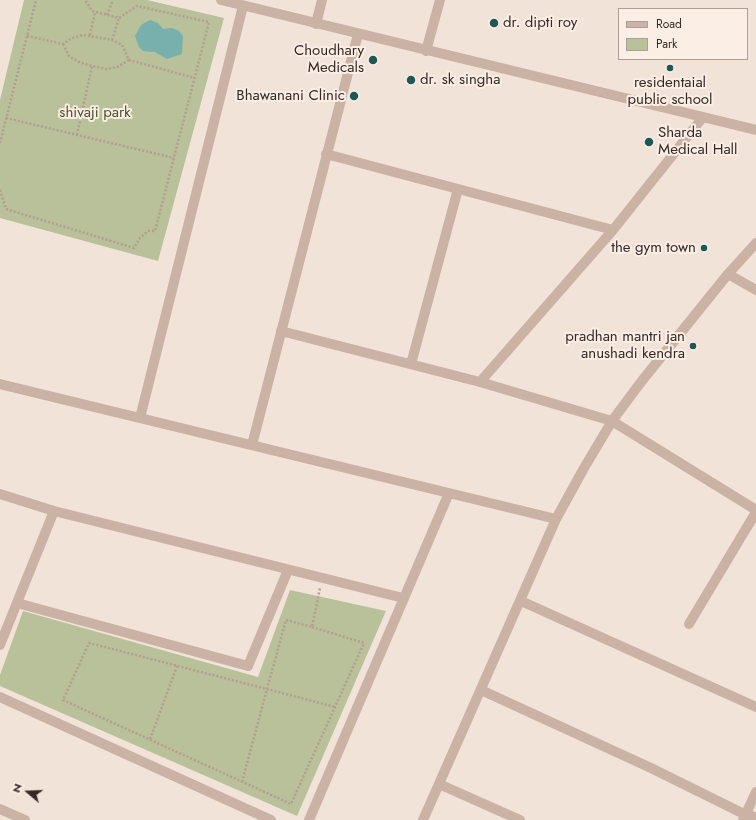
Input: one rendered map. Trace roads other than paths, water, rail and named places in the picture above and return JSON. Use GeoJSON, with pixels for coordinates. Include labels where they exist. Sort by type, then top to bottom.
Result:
{"type":"FeatureCollection","features":[{"type":"Feature","properties":{"kind":"street"},"geometry":{"type":"LineString","coordinates":[[221,0],[756,130]]}},
{"type":"Feature","properties":{"kind":"street"},"geometry":{"type":"LineString","coordinates":[[316,24],[322,0]]}},
{"type":"Feature","properties":{"kind":"street"},"geometry":{"type":"LineString","coordinates":[[426,51],[440,0]]}},
{"type":"Feature","properties":{"kind":"street"},"geometry":{"type":"LineString","coordinates":[[140,418],[244,6]]}},
{"type":"Feature","properties":{"kind":"street"},"geometry":{"type":"LineString","coordinates":[[252,445],[358,34]]}},
{"type":"Feature","properties":{"kind":"street"},"geometry":{"type":"LineString","coordinates":[[480,382],[613,230],[703,118]]}},
{"type":"Feature","properties":{"kind":"street"},"geometry":{"type":"LineString","coordinates":[[326,154],[613,230]]}},
{"type":"Feature","properties":{"kind":"street"},"geometry":{"type":"LineString","coordinates":[[411,364],[458,189]]}},
{"type":"Feature","properties":{"kind":"street"},"geometry":{"type":"LineString","coordinates":[[423,820],[556,519],[612,421],[641,382],[728,274],[756,243]]}},
{"type":"Feature","properties":{"kind":"street"},"geometry":{"type":"LineString","coordinates":[[728,274],[756,290]]}},
{"type":"Feature","properties":{"kind":"street"},"geometry":{"type":"LineString","coordinates":[[281,331],[480,382],[612,421],[756,511],[689,624]]}},
{"type":"Feature","properties":{"kind":"street"},"geometry":{"type":"LineString","coordinates":[[0,384],[556,519]]}},
{"type":"Feature","properties":{"kind":"street"},"geometry":{"type":"LineString","coordinates":[[309,820],[449,493]]}},
{"type":"Feature","properties":{"kind":"street"},"geometry":{"type":"LineString","coordinates":[[0,494],[54,511],[403,598]]}},
{"type":"Feature","properties":{"kind":"street"},"geometry":{"type":"LineString","coordinates":[[0,645],[54,511]]}},
{"type":"Feature","properties":{"kind":"street"},"geometry":{"type":"LineString","coordinates":[[17,603],[248,666],[288,570]]}},
{"type":"Feature","properties":{"kind":"street"},"geometry":{"type":"LineString","coordinates":[[520,601],[756,707]]}},
{"type":"Feature","properties":{"kind":"street"},"geometry":{"type":"LineString","coordinates":[[481,690],[651,768],[744,817],[756,817]]}},
{"type":"Feature","properties":{"kind":"street"},"geometry":{"type":"LineString","coordinates":[[0,697],[271,820]]}},
{"type":"Feature","properties":{"kind":"street"},"geometry":{"type":"LineString","coordinates":[[439,784],[520,820]]}},
{"type":"Feature","properties":{"kind":"street"},"geometry":{"type":"LineString","coordinates":[[744,817],[756,792]]}},
{"type":"Feature","properties":{"kind":"street"},"geometry":{"type":"LineString","coordinates":[[0,810],[25,820]]}},
{"type":"Feature","properties":{"kind":"water"},"geometry":{"type":"Polygon","coordinates":[[[150,20],[158,23],[163,29],[172,28],[179,31],[183,36],[182,54],[167,59],[155,52],[143,51],[139,47],[135,36],[141,25],[150,20]]]}},
{"type":"Feature","properties":{"kind":"place","name":"dr. dipti roy"},"geometry":{"type":"Point","coordinates":[494,23]}},
{"type":"Feature","properties":{"kind":"place","name":"Choudhary Medicals"},"geometry":{"type":"Point","coordinates":[373,60]}},
{"type":"Feature","properties":{"kind":"place","name":"residentaial public school"},"geometry":{"type":"Point","coordinates":[670,68]}},
{"type":"Feature","properties":{"kind":"place","name":"dr. sk singha"},"geometry":{"type":"Point","coordinates":[411,80]}},
{"type":"Feature","properties":{"kind":"place","name":"Bhawanani Clinic"},"geometry":{"type":"Point","coordinates":[354,96]}},
{"type":"Feature","properties":{"kind":"place","name":"Sharda Medical Hall"},"geometry":{"type":"Point","coordinates":[649,142]}},
{"type":"Feature","properties":{"kind":"place","name":"the gym town"},"geometry":{"type":"Point","coordinates":[704,248]}},
{"type":"Feature","properties":{"kind":"place","name":"pradhan mantri jan anushadi kendra"},"geometry":{"type":"Point","coordinates":[693,346]}},
{"type":"Feature","properties":{"kind":"park label","name":"shivaji park"},"geometry":{"type":"Point","coordinates":[95,113]}}]}
